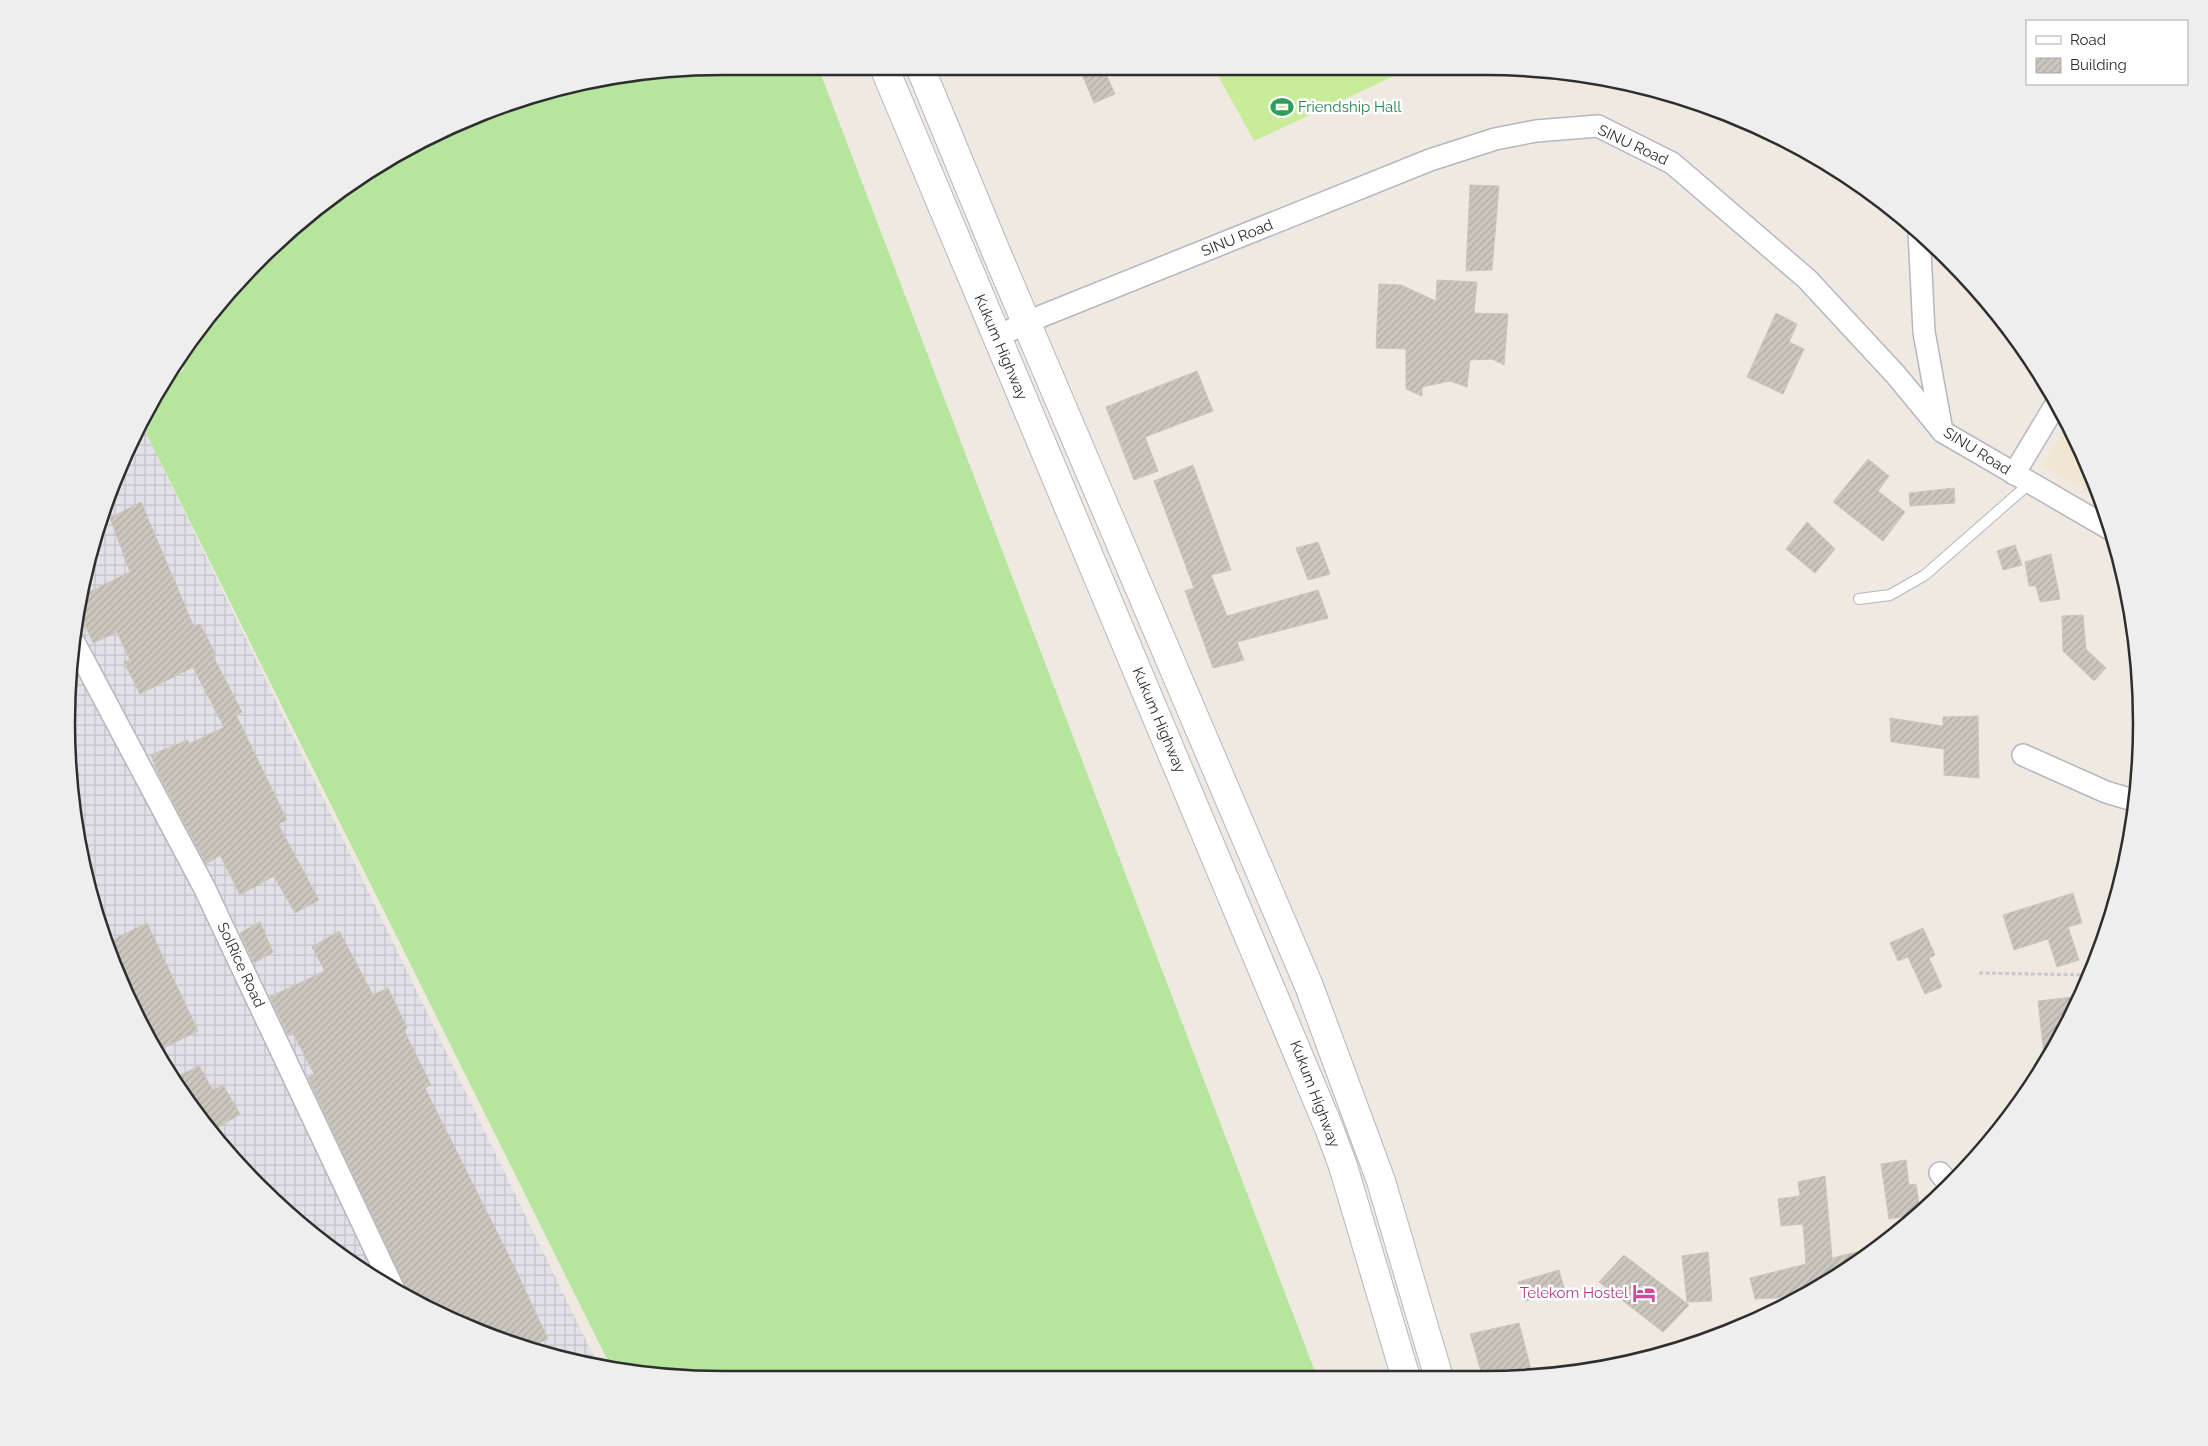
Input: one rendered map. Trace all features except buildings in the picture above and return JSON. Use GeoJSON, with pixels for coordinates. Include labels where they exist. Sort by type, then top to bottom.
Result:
{"type":"FeatureCollection","features":[{"type":"Feature","properties":{"kind":"main road","name":"Kukum Highway"},"geometry":{"type":"LineString","coordinates":[[887,75],[1329,1128],[1343,1166],[1404,1371]]}},
{"type":"Feature","properties":{"kind":"main road"},"geometry":{"type":"LineString","coordinates":[[923,75],[1309,986],[1382,1181],[1437,1371]]}},
{"type":"Feature","properties":{"kind":"street","name":"SINU Road"},"geometry":{"type":"LineString","coordinates":[[997,337],[1027,322],[1430,160],[1495,139],[1536,131],[1598,126],[1672,163],[1807,279],[1896,375],[1943,432],[2102,524]]}},
{"type":"Feature","properties":{"kind":"street"},"geometry":{"type":"LineString","coordinates":[[1920,243],[1924,332],[1943,432]]}},
{"type":"Feature","properties":{"kind":"street"},"geometry":{"type":"LineString","coordinates":[[2022,479],[2053,411]]}},
{"type":"Feature","properties":{"kind":"street","name":"SolRice Road"},"geometry":{"type":"LineString","coordinates":[[79,652],[204,887],[388,1277]]}},
{"type":"Feature","properties":{"kind":"street"},"geometry":{"type":"LineString","coordinates":[[2023,755],[2106,792],[2128,799]]}},
{"type":"Feature","properties":{"kind":"lane"},"geometry":{"type":"LineString","coordinates":[[1859,599],[1890,595],[1926,575],[2022,479]]}},
{"type":"Feature","properties":{"kind":"path"},"geometry":{"type":"LineString","coordinates":[[1979,973],[2082,975]]}},
{"type":"Feature","properties":{"kind":"shaded area"},"geometry":{"type":"Polygon","coordinates":[[[145,431],[595,1358],[515,1337],[475,1322],[399,1284],[363,1262],[329,1237],[265,1181],[236,1150],[184,1083],[142,1010],[124,971],[109,931],[87,849],[76,765],[75,723],[76,681],[81,638],[87,597],[97,555],[124,475],[145,431]]]}},
{"type":"Feature","properties":{"kind":"shaded area"},"geometry":{"type":"Polygon","coordinates":[[[2063,431],[2091,493],[2042,466],[2063,431]]]}},
{"type":"Feature","properties":{"kind":"green space"},"geometry":{"type":"Polygon","coordinates":[[[821,75],[1315,1371],[723,1371],[681,1370],[608,1361],[145,431],[175,377],[184,369],[184,363],[236,296],[296,236],[363,184],[436,142],[475,124],[555,97],[597,87],[638,81],[681,76],[821,75]]]}},
{"type":"Feature","properties":{"kind":"green space","name":"Friendship Hall"},"geometry":{"type":"Polygon","coordinates":[[[1218,75],[1397,75],[1254,141],[1218,75]]]}},
{"type":"Feature","properties":{"kind":"place","name":"Friendship Hall"},"geometry":{"type":"Point","coordinates":[1282,107]}},
{"type":"Feature","properties":{"kind":"place","name":"Telekom Hostel"},"geometry":{"type":"Point","coordinates":[1644,1293]}}]}
